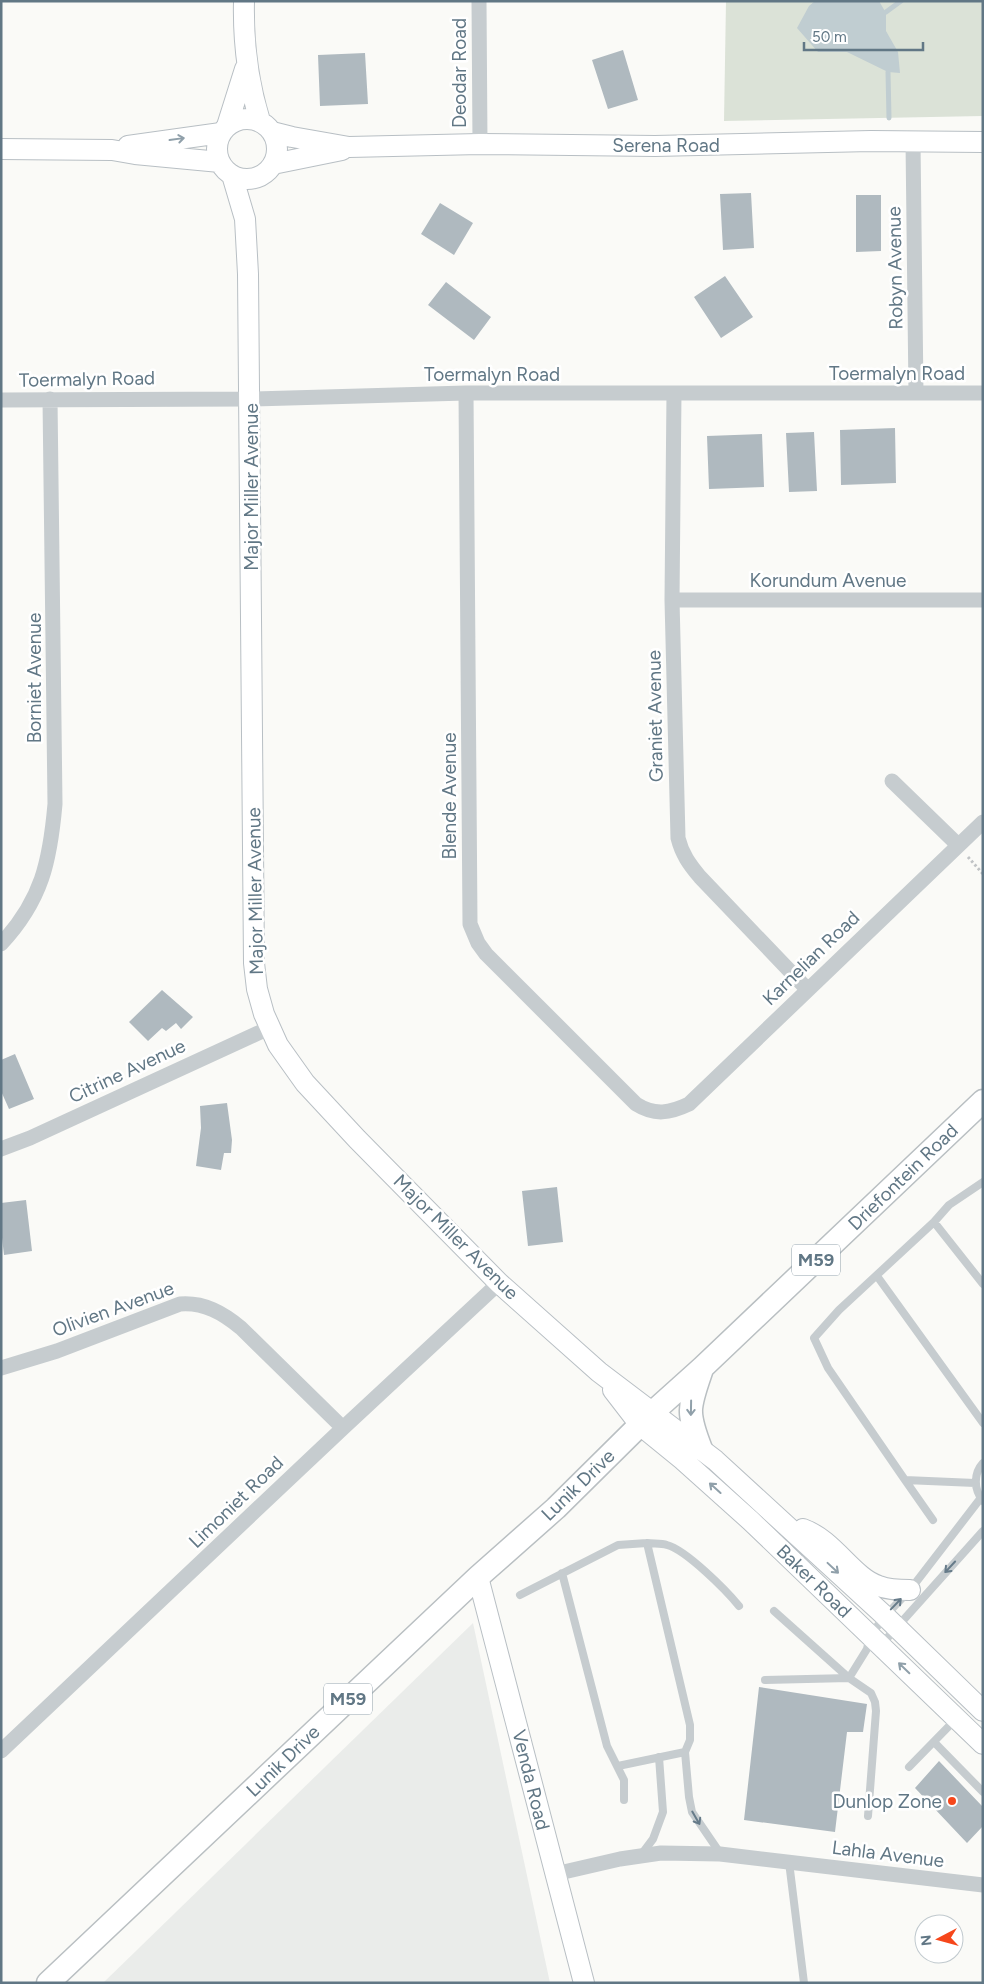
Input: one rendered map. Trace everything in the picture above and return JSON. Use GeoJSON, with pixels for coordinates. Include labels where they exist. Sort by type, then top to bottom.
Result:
{"type":"FeatureCollection","features":[{"type":"Feature","properties":{"kind":"main road"},"geometry":{"type":"LineString","coordinates":[[1,149],[112,150],[226,169],[247,179],[268,169],[277,148],[253,98],[246,65],[244,1]]}},
{"type":"Feature","properties":{"kind":"main road"},"geometry":{"type":"LineString","coordinates":[[226,169],[216,148],[246,65]]}},
{"type":"Feature","properties":{"kind":"main road"},"geometry":{"type":"LineString","coordinates":[[112,150],[224,129],[243,118],[266,127]]}},
{"type":"Feature","properties":{"kind":"main road","name":"Serena Road"},"geometry":{"type":"LineString","coordinates":[[266,127],[292,138],[349,147],[480,144],[655,146],[983,142]]}},
{"type":"Feature","properties":{"kind":"main road","name":"Serena Road"},"geometry":{"type":"LineString","coordinates":[[268,169],[307,156],[338,151],[349,147]]}},
{"type":"Feature","properties":{"kind":"main road","name":"Major Miller Avenue"},"geometry":{"type":"LineString","coordinates":[[226,169],[245,219],[248,274],[254,964],[257,989],[269,1028],[282,1051],[306,1083],[357,1139],[500,1283],[647,1418]]}},
{"type":"Feature","properties":{"kind":"main road","name":"Major Miller Avenue"},"geometry":{"type":"LineString","coordinates":[[248,274],[255,200],[268,169]]}},
{"type":"Feature","properties":{"kind":"main road","name":"Driefontein Road"},"geometry":{"type":"LineString","coordinates":[[647,1418],[983,1101]]}},
{"type":"Feature","properties":{"kind":"main road"},"geometry":{"type":"LineString","coordinates":[[701,1448],[692,1427],[690,1411],[691,1400],[702,1368]]}},
{"type":"Feature","properties":{"kind":"main road","name":"Baker Road"},"geometry":{"type":"LineString","coordinates":[[647,1418],[701,1448],[784,1522],[983,1711]]}},
{"type":"Feature","properties":{"kind":"main road","name":"Baker Road"},"geometry":{"type":"LineString","coordinates":[[647,1418],[683,1460],[751,1521],[873,1644],[957,1718],[983,1744]]}},
{"type":"Feature","properties":{"kind":"main road","name":"Lunik Drive"},"geometry":{"type":"LineString","coordinates":[[48,1983],[478,1577],[556,1508],[647,1418]]}},
{"type":"Feature","properties":{"kind":"main road"},"geometry":{"type":"LineString","coordinates":[[784,1522],[819,1537],[861,1574],[878,1586],[910,1590]]}},
{"type":"Feature","properties":{"kind":"main road","name":"Venda Road"},"geometry":{"type":"LineString","coordinates":[[478,1577],[584,1983]]}},
{"type":"Feature","properties":{"kind":"street","name":"Deodar Road"},"geometry":{"type":"LineString","coordinates":[[479,1],[480,144]]}},
{"type":"Feature","properties":{"kind":"street","name":"Robyn Avenue"},"geometry":{"type":"LineString","coordinates":[[913,142],[916,393]]}},
{"type":"Feature","properties":{"kind":"street","name":"Toermalyn Road"},"geometry":{"type":"LineString","coordinates":[[1,400],[250,399],[466,393],[983,393]]}},
{"type":"Feature","properties":{"kind":"street","name":"Blende Avenue"},"geometry":{"type":"LineString","coordinates":[[466,393],[470,924],[478,943],[486,954],[636,1104],[645,1110],[662,1113]]}},
{"type":"Feature","properties":{"kind":"street","name":"Graniet Avenue"},"geometry":{"type":"LineString","coordinates":[[674,393],[672,600],[678,838],[681,850],[700,877],[808,989]]}},
{"type":"Feature","properties":{"kind":"street","name":"Borniet Avenue"},"geometry":{"type":"LineString","coordinates":[[1,944],[29,909],[35,897],[48,857],[55,804],[50,399]]}},
{"type":"Feature","properties":{"kind":"street","name":"Korundum Avenue"},"geometry":{"type":"LineString","coordinates":[[672,600],[983,600]]}},
{"type":"Feature","properties":{"kind":"street"},"geometry":{"type":"LineString","coordinates":[[892,781],[958,845]]}},
{"type":"Feature","properties":{"kind":"street","name":"Karnelian Road"},"geometry":{"type":"LineString","coordinates":[[662,1113],[689,1104],[983,822]]}},
{"type":"Feature","properties":{"kind":"street","name":"Citrine Avenue"},"geometry":{"type":"LineString","coordinates":[[1,1149],[30,1138],[269,1028]]}},
{"type":"Feature","properties":{"kind":"street","name":"Limoniet Road"},"geometry":{"type":"LineString","coordinates":[[1,1751],[343,1428],[500,1283]]}},
{"type":"Feature","properties":{"kind":"street","name":"Olivien Avenue"},"geometry":{"type":"LineString","coordinates":[[1,1368],[57,1351],[180,1304],[201,1305],[227,1317],[241,1328],[343,1428]]}},
{"type":"Feature","properties":{"kind":"street","name":"Lahla Avenue"},"geometry":{"type":"LineString","coordinates":[[555,1874],[661,1852],[720,1854],[983,1885]]}},
{"type":"Feature","properties":{"kind":"lane"},"geometry":{"type":"LineString","coordinates":[[933,1520],[828,1368],[814,1338],[838,1310],[877,1276],[934,1222],[949,1205],[983,1182]]}},
{"type":"Feature","properties":{"kind":"lane"},"geometry":{"type":"LineString","coordinates":[[934,1222],[983,1284]]}},
{"type":"Feature","properties":{"kind":"lane"},"geometry":{"type":"LineString","coordinates":[[877,1276],[983,1423]]}},
{"type":"Feature","properties":{"kind":"lane"},"geometry":{"type":"LineString","coordinates":[[849,1678],[890,1622],[910,1590],[982,1500],[975,1483],[976,1474],[983,1463]]}},
{"type":"Feature","properties":{"kind":"lane"},"geometry":{"type":"LineString","coordinates":[[905,1480],[975,1483]]}},
{"type":"Feature","properties":{"kind":"lane"},"geometry":{"type":"LineString","coordinates":[[873,1644],[890,1622],[983,1532]]}},
{"type":"Feature","properties":{"kind":"lane"},"geometry":{"type":"LineString","coordinates":[[647,1543],[690,1725],[690,1740],[685,1752],[692,1812],[720,1854]]}},
{"type":"Feature","properties":{"kind":"lane"},"geometry":{"type":"LineString","coordinates":[[520,1595],[618,1545],[647,1543],[666,1545],[676,1549],[725,1588],[739,1606]]}},
{"type":"Feature","properties":{"kind":"lane"},"geometry":{"type":"LineString","coordinates":[[562,1573],[606,1746],[624,1780],[624,1800]]}},
{"type":"Feature","properties":{"kind":"lane"},"geometry":{"type":"LineString","coordinates":[[774,1611],[849,1678],[871,1693],[876,1711],[868,1816]]}},
{"type":"Feature","properties":{"kind":"lane"},"geometry":{"type":"LineString","coordinates":[[765,1680],[849,1678]]}},
{"type":"Feature","properties":{"kind":"lane"},"geometry":{"type":"LineString","coordinates":[[909,1767],[957,1718]]}},
{"type":"Feature","properties":{"kind":"lane"},"geometry":{"type":"LineString","coordinates":[[934,1742],[983,1792]]}},
{"type":"Feature","properties":{"kind":"lane"},"geometry":{"type":"LineString","coordinates":[[618,1766],[685,1752]]}},
{"type":"Feature","properties":{"kind":"lane"},"geometry":{"type":"LineString","coordinates":[[641,1855],[652,1838],[663,1812],[659,1756]]}},
{"type":"Feature","properties":{"kind":"lane"},"geometry":{"type":"LineString","coordinates":[[789,1862],[804,1983]]}},
{"type":"Feature","properties":{"kind":"path"},"geometry":{"type":"LineString","coordinates":[[958,845],[983,874]]}},
{"type":"Feature","properties":{"kind":"shaded area"},"geometry":{"type":"Polygon","coordinates":[[[726,1],[983,1],[983,116],[724,121],[726,1]]]}},
{"type":"Feature","properties":{"kind":"shaded area"},"geometry":{"type":"Polygon","coordinates":[[[815,1],[879,1],[886,13],[886,31],[898,52],[900,73],[888,72],[847,52],[818,52],[797,28],[809,6],[815,1]]]}},
{"type":"Feature","properties":{"kind":"shaded area"},"geometry":{"type":"Polygon","coordinates":[[[473,1623],[550,1983],[103,1983],[473,1623]]]}},
{"type":"Feature","properties":{"kind":"building"},"geometry":{"type":"Polygon","coordinates":[[[623,50],[638,100],[608,109],[592,60],[623,50]]]}},
{"type":"Feature","properties":{"kind":"building"},"geometry":{"type":"Polygon","coordinates":[[[365,53],[368,104],[320,106],[318,55],[365,53]]]}},
{"type":"Feature","properties":{"kind":"building"},"geometry":{"type":"Polygon","coordinates":[[[751,193],[754,248],[723,250],[720,194],[751,193]]]}},
{"type":"Feature","properties":{"kind":"building"},"geometry":{"type":"Polygon","coordinates":[[[856,195],[881,195],[881,251],[856,252],[856,195]]]}},
{"type":"Feature","properties":{"kind":"building"},"geometry":{"type":"Polygon","coordinates":[[[440,203],[473,223],[454,255],[421,234],[440,203]]]}},
{"type":"Feature","properties":{"kind":"building"},"geometry":{"type":"Polygon","coordinates":[[[725,276],[753,317],[721,338],[694,297],[725,276]]]}},
{"type":"Feature","properties":{"kind":"building"},"geometry":{"type":"Polygon","coordinates":[[[446,282],[491,317],[474,340],[428,305],[446,282]]]}},
{"type":"Feature","properties":{"kind":"building"},"geometry":{"type":"Polygon","coordinates":[[[895,428],[896,483],[841,485],[840,430],[895,428]]]}},
{"type":"Feature","properties":{"kind":"building"},"geometry":{"type":"Polygon","coordinates":[[[814,432],[817,491],[789,492],[786,433],[814,432]]]}},
{"type":"Feature","properties":{"kind":"building"},"geometry":{"type":"Polygon","coordinates":[[[762,434],[764,487],[709,489],[707,436],[762,434]]]}},
{"type":"Feature","properties":{"kind":"building"},"geometry":{"type":"Polygon","coordinates":[[[162,990],[193,1017],[181,1029],[176,1023],[166,1031],[162,1028],[148,1041],[129,1022],[162,990]]]}},
{"type":"Feature","properties":{"kind":"building"},"geometry":{"type":"Polygon","coordinates":[[[15,1054],[34,1099],[9,1109],[1,1091],[1,1060],[15,1054]]]}},
{"type":"Feature","properties":{"kind":"building"},"geometry":{"type":"Polygon","coordinates":[[[227,1103],[232,1140],[231,1153],[224,1153],[221,1170],[196,1166],[201,1128],[200,1106],[227,1103]]]}},
{"type":"Feature","properties":{"kind":"building"},"geometry":{"type":"Polygon","coordinates":[[[557,1187],[563,1242],[528,1246],[522,1191],[557,1187]]]}},
{"type":"Feature","properties":{"kind":"building"},"geometry":{"type":"Polygon","coordinates":[[[26,1200],[32,1251],[4,1255],[1,1203],[26,1200]]]}},
{"type":"Feature","properties":{"kind":"building"},"geometry":{"type":"Polygon","coordinates":[[[759,1687],[867,1704],[863,1732],[847,1732],[835,1832],[744,1820],[759,1687]]]}},
{"type":"Feature","properties":{"kind":"building"},"geometry":{"type":"Polygon","coordinates":[[[939,1761],[983,1807],[983,1826],[967,1843],[915,1788],[939,1761]]]}},
{"type":"Feature","properties":{"kind":"waterway"},"geometry":{"type":"LineString","coordinates":[[886,12],[901,1]]}},
{"type":"Feature","properties":{"kind":"waterway"},"geometry":{"type":"LineString","coordinates":[[888,72],[889,118]]}},
{"type":"Feature","properties":{"kind":"place","name":"Dunlop Zone"},"geometry":{"type":"Point","coordinates":[952,1801]}}]}
